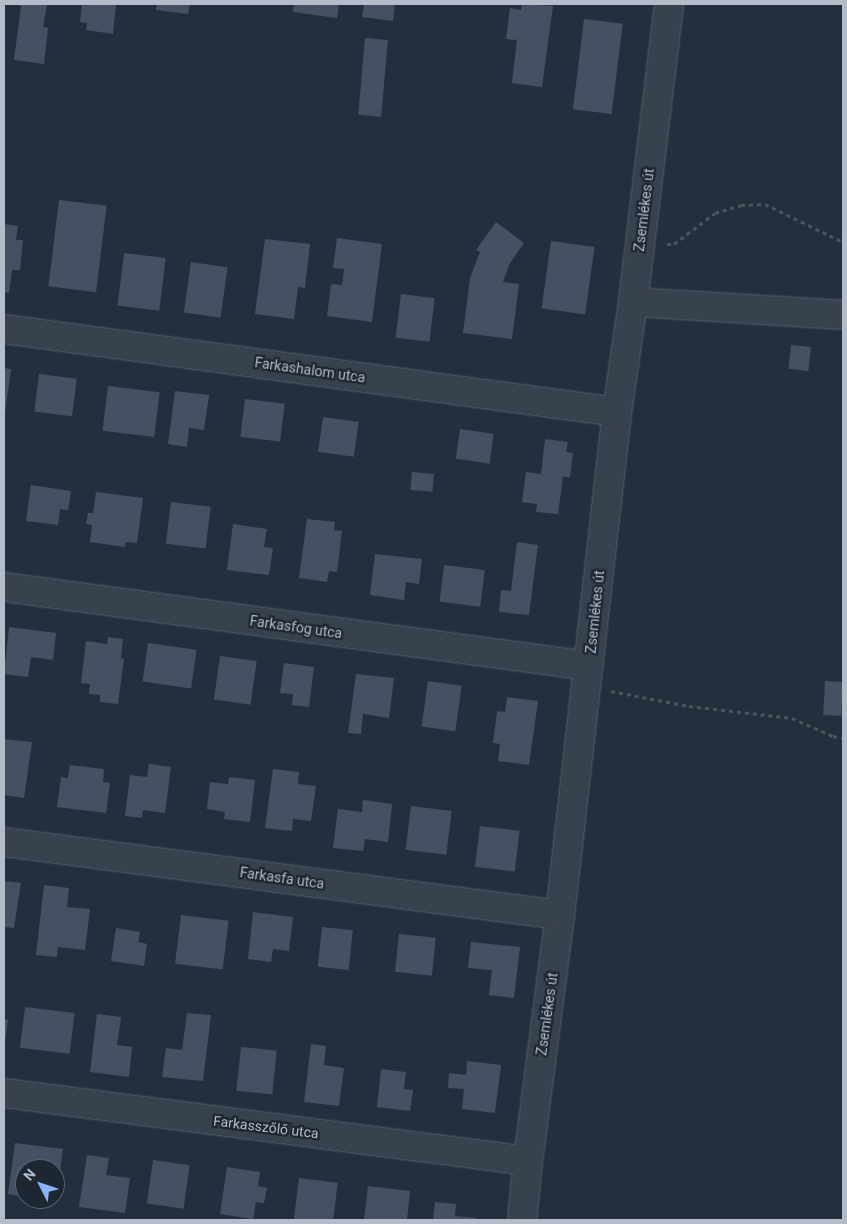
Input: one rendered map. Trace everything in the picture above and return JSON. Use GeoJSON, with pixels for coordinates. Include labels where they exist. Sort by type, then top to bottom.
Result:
{"type":"FeatureCollection","features":[{"type":"Feature","properties":{"kind":"street","name":"Zsemlékes út"},"geometry":{"type":"LineString","coordinates":[[522,1220],[560,915],[617,412],[633,302],[669,4]]}},
{"type":"Feature","properties":{"kind":"street"},"geometry":{"type":"LineString","coordinates":[[633,302],[843,315]]}},
{"type":"Feature","properties":{"kind":"street","name":"Farkashalom utca"},"geometry":{"type":"LineString","coordinates":[[4,329],[617,412]]}},
{"type":"Feature","properties":{"kind":"street","name":"Farkasfog utca"},"geometry":{"type":"LineString","coordinates":[[4,587],[589,666]]}},
{"type":"Feature","properties":{"kind":"street","name":"Farkasfa utca"},"geometry":{"type":"LineString","coordinates":[[4,842],[560,915]]}},
{"type":"Feature","properties":{"kind":"street","name":"Farkasszőlő utca"},"geometry":{"type":"LineString","coordinates":[[4,1093],[528,1161]]}},
{"type":"Feature","properties":{"kind":"path"},"geometry":{"type":"LineString","coordinates":[[639,245],[674,244],[715,212],[741,205],[757,204],[765,204],[781,211],[821,233],[843,242]]}},
{"type":"Feature","properties":{"kind":"path"},"geometry":{"type":"LineString","coordinates":[[609,691],[689,706],[792,718],[833,736],[843,738]]}},
{"type":"Feature","properties":{"kind":"building"},"geometry":{"type":"Polygon","coordinates":[[[14,4],[47,4],[43,27],[48,28],[44,64],[14,60],[21,6],[14,4]]]}},
{"type":"Feature","properties":{"kind":"building"},"geometry":{"type":"Polygon","coordinates":[[[82,4],[116,4],[113,34],[86,30],[87,23],[80,22],[82,4]]]}},
{"type":"Feature","properties":{"kind":"building"},"geometry":{"type":"Polygon","coordinates":[[[157,4],[190,4],[188,14],[156,10],[157,4]]]}},
{"type":"Feature","properties":{"kind":"building"},"geometry":{"type":"Polygon","coordinates":[[[294,4],[339,4],[337,18],[293,12],[294,4]]]}},
{"type":"Feature","properties":{"kind":"building"},"geometry":{"type":"Polygon","coordinates":[[[364,4],[395,4],[393,21],[362,17],[364,4]]]}},
{"type":"Feature","properties":{"kind":"building"},"geometry":{"type":"Polygon","coordinates":[[[522,4],[553,6],[542,87],[512,83],[517,40],[506,39],[510,8],[521,10],[522,4]]]}},
{"type":"Feature","properties":{"kind":"building"},"geometry":{"type":"Polygon","coordinates":[[[584,19],[623,24],[612,114],[573,109],[584,19]]]}},
{"type":"Feature","properties":{"kind":"building"},"geometry":{"type":"Polygon","coordinates":[[[365,38],[388,40],[381,117],[358,115],[365,38]]]}},
{"type":"Feature","properties":{"kind":"building"},"geometry":{"type":"Polygon","coordinates":[[[59,200],[107,206],[96,292],[48,286],[59,200]]]}},
{"type":"Feature","properties":{"kind":"building"},"geometry":{"type":"Polygon","coordinates":[[[496,222],[524,243],[510,263],[503,282],[519,284],[512,339],[463,333],[470,278],[480,252],[476,250],[496,222]]]}},
{"type":"Feature","properties":{"kind":"building"},"geometry":{"type":"Polygon","coordinates":[[[4,224],[18,226],[16,240],[23,240],[20,270],[12,270],[9,293],[4,292],[4,224]]]}},
{"type":"Feature","properties":{"kind":"building"},"geometry":{"type":"Polygon","coordinates":[[[337,238],[382,244],[372,322],[327,316],[331,284],[342,285],[344,269],[333,268],[337,238]]]}},
{"type":"Feature","properties":{"kind":"building"},"geometry":{"type":"Polygon","coordinates":[[[265,239],[310,244],[305,288],[298,287],[294,319],[255,314],[265,239]]]}},
{"type":"Feature","properties":{"kind":"building"},"geometry":{"type":"Polygon","coordinates":[[[551,241],[595,247],[585,314],[542,308],[551,241]]]}},
{"type":"Feature","properties":{"kind":"building"},"geometry":{"type":"Polygon","coordinates":[[[124,253],[166,258],[159,311],[118,306],[124,253]]]}},
{"type":"Feature","properties":{"kind":"building"},"geometry":{"type":"Polygon","coordinates":[[[191,262],[228,267],[221,318],[184,313],[191,262]]]}},
{"type":"Feature","properties":{"kind":"building"},"geometry":{"type":"Polygon","coordinates":[[[401,294],[435,298],[429,342],[396,338],[401,294]]]}},
{"type":"Feature","properties":{"kind":"building"},"geometry":{"type":"Polygon","coordinates":[[[791,345],[811,347],[808,371],[788,369],[791,345]]]}},
{"type":"Feature","properties":{"kind":"building"},"geometry":{"type":"Polygon","coordinates":[[[4,368],[11,369],[5,413],[4,413],[4,368]]]}},
{"type":"Feature","properties":{"kind":"building"},"geometry":{"type":"Polygon","coordinates":[[[39,374],[77,379],[72,416],[34,412],[39,374]]]}},
{"type":"Feature","properties":{"kind":"building"},"geometry":{"type":"Polygon","coordinates":[[[108,386],[160,392],[154,437],[103,431],[108,386]]]}},
{"type":"Feature","properties":{"kind":"building"},"geometry":{"type":"Polygon","coordinates":[[[175,391],[209,395],[204,430],[189,428],[187,447],[168,444],[175,391]]]}},
{"type":"Feature","properties":{"kind":"building"},"geometry":{"type":"Polygon","coordinates":[[[245,399],[285,404],[280,442],[240,437],[245,399]]]}},
{"type":"Feature","properties":{"kind":"building"},"geometry":{"type":"Polygon","coordinates":[[[323,417],[359,422],[354,457],[318,452],[323,417]]]}},
{"type":"Feature","properties":{"kind":"building"},"geometry":{"type":"Polygon","coordinates":[[[460,429],[494,434],[489,463],[456,459],[460,429]]]}},
{"type":"Feature","properties":{"kind":"building"},"geometry":{"type":"Polygon","coordinates":[[[545,439],[568,442],[566,452],[573,453],[570,477],[563,477],[558,514],[536,512],[537,504],[522,502],[526,472],[541,474],[545,439]]]}},
{"type":"Feature","properties":{"kind":"building"},"geometry":{"type":"Polygon","coordinates":[[[412,472],[434,474],[432,492],[410,490],[412,472]]]}},
{"type":"Feature","properties":{"kind":"building"},"geometry":{"type":"Polygon","coordinates":[[[31,485],[71,491],[68,510],[60,509],[58,525],[26,521],[31,485]]]}},
{"type":"Feature","properties":{"kind":"building"},"geometry":{"type":"Polygon","coordinates":[[[96,492],[143,498],[137,543],[126,542],[125,547],[90,542],[92,525],[86,524],[88,513],[93,513],[96,492]]]}},
{"type":"Feature","properties":{"kind":"building"},"geometry":{"type":"Polygon","coordinates":[[[171,502],[211,507],[206,549],[166,544],[171,502]]]}},
{"type":"Feature","properties":{"kind":"building"},"geometry":{"type":"Polygon","coordinates":[[[307,519],[335,522],[334,530],[342,531],[337,572],[329,571],[327,582],[299,578],[307,519]]]}},
{"type":"Feature","properties":{"kind":"building"},"geometry":{"type":"Polygon","coordinates":[[[233,524],[267,529],[264,547],[273,548],[269,575],[227,570],[233,524]]]}},
{"type":"Feature","properties":{"kind":"building"},"geometry":{"type":"Polygon","coordinates":[[[517,542],[538,545],[529,615],[499,612],[501,590],[511,591],[517,542]]]}},
{"type":"Feature","properties":{"kind":"building"},"geometry":{"type":"Polygon","coordinates":[[[375,554],[422,559],[419,584],[406,582],[404,600],[370,595],[375,554]]]}},
{"type":"Feature","properties":{"kind":"building"},"geometry":{"type":"Polygon","coordinates":[[[444,565],[485,570],[480,607],[439,602],[444,565]]]}},
{"type":"Feature","properties":{"kind":"building"},"geometry":{"type":"Polygon","coordinates":[[[9,627],[56,633],[53,660],[31,657],[28,677],[4,674],[9,627]]]}},
{"type":"Feature","properties":{"kind":"building"},"geometry":{"type":"Polygon","coordinates":[[[108,637],[123,639],[121,658],[124,659],[118,704],[100,702],[100,695],[89,694],[90,684],[81,683],[86,641],[107,644],[108,637]]]}},
{"type":"Feature","properties":{"kind":"building"},"geometry":{"type":"Polygon","coordinates":[[[148,643],[197,650],[191,688],[143,682],[148,643]]]}},
{"type":"Feature","properties":{"kind":"building"},"geometry":{"type":"Polygon","coordinates":[[[220,656],[257,661],[251,705],[214,700],[220,656]]]}},
{"type":"Feature","properties":{"kind":"building"},"geometry":{"type":"Polygon","coordinates":[[[284,663],[314,667],[309,707],[292,705],[293,694],[280,693],[284,663]]]}},
{"type":"Feature","properties":{"kind":"building"},"geometry":{"type":"Polygon","coordinates":[[[356,674],[394,678],[389,718],[363,714],[361,734],[348,733],[356,674]]]}},
{"type":"Feature","properties":{"kind":"building"},"geometry":{"type":"Polygon","coordinates":[[[428,681],[462,686],[455,731],[422,727],[428,681]]]}},
{"type":"Feature","properties":{"kind":"building"},"geometry":{"type":"Polygon","coordinates":[[[825,681],[843,682],[841,716],[823,715],[825,681]]]}},
{"type":"Feature","properties":{"kind":"building"},"geometry":{"type":"Polygon","coordinates":[[[507,697],[538,701],[529,765],[498,761],[500,744],[493,743],[497,711],[505,712],[507,697]]]}},
{"type":"Feature","properties":{"kind":"building"},"geometry":{"type":"Polygon","coordinates":[[[4,739],[32,742],[24,798],[4,795],[4,739]]]}},
{"type":"Feature","properties":{"kind":"building"},"geometry":{"type":"Polygon","coordinates":[[[149,764],[171,767],[165,813],[143,810],[142,818],[125,816],[130,775],[147,777],[149,764]]]}},
{"type":"Feature","properties":{"kind":"building"},"geometry":{"type":"Polygon","coordinates":[[[70,765],[104,769],[103,782],[110,783],[106,813],[57,807],[61,777],[68,778],[70,765]]]}},
{"type":"Feature","properties":{"kind":"building"},"geometry":{"type":"Polygon","coordinates":[[[273,769],[299,772],[298,784],[316,786],[311,821],[293,819],[292,831],[265,828],[273,769]]]}},
{"type":"Feature","properties":{"kind":"building"},"geometry":{"type":"Polygon","coordinates":[[[229,777],[255,780],[250,822],[224,819],[225,812],[207,809],[210,782],[228,784],[229,777]]]}},
{"type":"Feature","properties":{"kind":"building"},"geometry":{"type":"Polygon","coordinates":[[[363,800],[392,804],[388,842],[365,839],[363,851],[333,848],[338,809],[362,812],[363,800]]]}},
{"type":"Feature","properties":{"kind":"building"},"geometry":{"type":"Polygon","coordinates":[[[411,806],[452,811],[446,855],[406,850],[411,806]]]}},
{"type":"Feature","properties":{"kind":"building"},"geometry":{"type":"Polygon","coordinates":[[[480,826],[520,831],[515,872],[475,867],[480,826]]]}},
{"type":"Feature","properties":{"kind":"building"},"geometry":{"type":"Polygon","coordinates":[[[4,881],[21,883],[14,928],[4,927],[4,881]]]}},
{"type":"Feature","properties":{"kind":"building"},"geometry":{"type":"Polygon","coordinates":[[[44,885],[69,888],[67,907],[90,909],[85,950],[58,947],[57,957],[36,955],[44,885]]]}},
{"type":"Feature","properties":{"kind":"building"},"geometry":{"type":"Polygon","coordinates":[[[253,912],[293,917],[289,951],[273,949],[271,962],[248,959],[253,912]]]}},
{"type":"Feature","properties":{"kind":"building"},"geometry":{"type":"Polygon","coordinates":[[[181,915],[229,921],[223,969],[175,964],[181,915]]]}},
{"type":"Feature","properties":{"kind":"building"},"geometry":{"type":"Polygon","coordinates":[[[322,927],[353,930],[349,970],[318,967],[322,927]]]}},
{"type":"Feature","properties":{"kind":"building"},"geometry":{"type":"Polygon","coordinates":[[[116,928],[140,932],[138,942],[147,944],[144,966],[111,961],[116,928]]]}},
{"type":"Feature","properties":{"kind":"building"},"geometry":{"type":"Polygon","coordinates":[[[399,934],[436,938],[432,976],[395,972],[399,934]]]}},
{"type":"Feature","properties":{"kind":"building"},"geometry":{"type":"Polygon","coordinates":[[[471,942],[520,947],[514,998],[489,995],[492,970],[468,968],[471,942]]]}},
{"type":"Feature","properties":{"kind":"building"},"geometry":{"type":"Polygon","coordinates":[[[25,1007],[75,1013],[70,1054],[20,1048],[25,1007]]]}},
{"type":"Feature","properties":{"kind":"building"},"geometry":{"type":"Polygon","coordinates":[[[187,1013],[211,1015],[203,1081],[162,1077],[166,1048],[182,1050],[187,1013]]]}},
{"type":"Feature","properties":{"kind":"building"},"geometry":{"type":"Polygon","coordinates":[[[97,1014],[121,1017],[117,1045],[132,1047],[129,1077],[90,1072],[97,1014]]]}},
{"type":"Feature","properties":{"kind":"building"},"geometry":{"type":"Polygon","coordinates":[[[4,1019],[8,1020],[5,1041],[4,1041],[4,1019]]]}},
{"type":"Feature","properties":{"kind":"building"},"geometry":{"type":"Polygon","coordinates":[[[311,1044],[326,1046],[324,1065],[344,1068],[339,1106],[304,1102],[311,1044]]]}},
{"type":"Feature","properties":{"kind":"building"},"geometry":{"type":"Polygon","coordinates":[[[241,1047],[277,1051],[272,1095],[236,1091],[241,1047]]]}},
{"type":"Feature","properties":{"kind":"building"},"geometry":{"type":"Polygon","coordinates":[[[467,1061],[501,1065],[495,1113],[462,1109],[464,1089],[448,1088],[449,1073],[466,1075],[467,1061]]]}},
{"type":"Feature","properties":{"kind":"building"},"geometry":{"type":"Polygon","coordinates":[[[381,1069],[406,1072],[404,1089],[413,1090],[410,1111],[377,1107],[381,1069]]]}},
{"type":"Feature","properties":{"kind":"building"},"geometry":{"type":"Polygon","coordinates":[[[15,1143],[63,1149],[62,1159],[15,1159],[15,1195],[8,1194],[15,1143]]]}},
{"type":"Feature","properties":{"kind":"building"},"geometry":{"type":"Polygon","coordinates":[[[87,1155],[109,1158],[106,1175],[130,1178],[125,1213],[79,1207],[87,1155]]]}},
{"type":"Feature","properties":{"kind":"building"},"geometry":{"type":"Polygon","coordinates":[[[153,1160],[190,1165],[184,1209],[147,1204],[153,1160]]]}},
{"type":"Feature","properties":{"kind":"building"},"geometry":{"type":"Polygon","coordinates":[[[227,1167],[260,1172],[258,1186],[267,1188],[264,1203],[256,1202],[253,1219],[220,1214],[227,1167]]]}},
{"type":"Feature","properties":{"kind":"building"},"geometry":{"type":"Polygon","coordinates":[[[299,1178],[338,1183],[333,1220],[294,1220],[299,1178]]]}},
{"type":"Feature","properties":{"kind":"building"},"geometry":{"type":"Polygon","coordinates":[[[368,1186],[410,1191],[407,1220],[364,1220],[368,1186]]]}},
{"type":"Feature","properties":{"kind":"building"},"geometry":{"type":"Polygon","coordinates":[[[435,1202],[456,1204],[455,1216],[476,1218],[475,1220],[433,1220],[435,1202]]]}}]}
